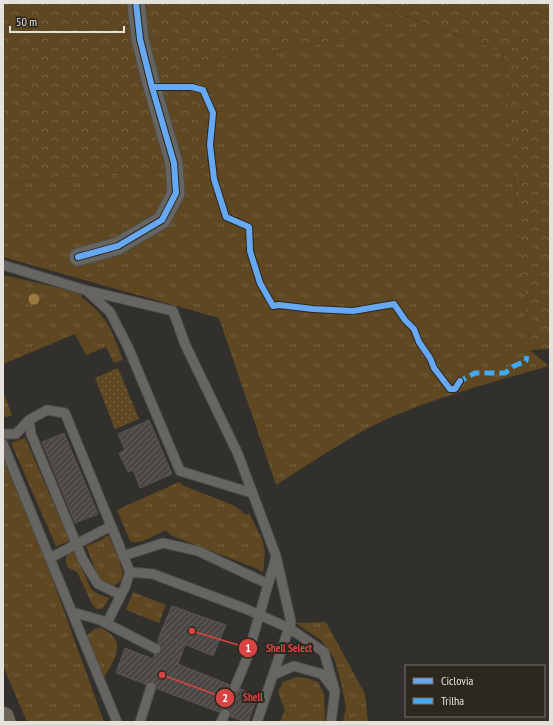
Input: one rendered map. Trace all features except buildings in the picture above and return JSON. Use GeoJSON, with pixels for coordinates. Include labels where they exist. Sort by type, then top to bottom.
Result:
{"type":"FeatureCollection","features":[{"type":"Feature","properties":{"kind":"highway"},"geometry":{"type":"LineString","coordinates":[[3,718],[4,722]]}},
{"type":"Feature","properties":{"kind":"street"},"geometry":{"type":"LineString","coordinates":[[78,256],[118,246],[162,220],[176,193],[174,163],[142,46],[136,3]]}},
{"type":"Feature","properties":{"kind":"lane"},"geometry":{"type":"LineString","coordinates":[[3,265],[86,291],[173,311],[185,344],[238,454],[276,556],[291,622],[257,722]]}},
{"type":"Feature","properties":{"kind":"lane"},"geometry":{"type":"LineString","coordinates":[[86,291],[110,312],[128,347],[180,471],[252,494]]}},
{"type":"Feature","properties":{"kind":"lane"},"geometry":{"type":"LineString","coordinates":[[3,434],[16,434],[29,420],[47,410],[65,413],[130,572],[121,595],[107,623]]}},
{"type":"Feature","properties":{"kind":"lane"},"geometry":{"type":"LineString","coordinates":[[29,420],[31,434],[83,560],[98,584],[121,595]]}},
{"type":"Feature","properties":{"kind":"lane"},"geometry":{"type":"LineString","coordinates":[[3,444],[117,722]]}},
{"type":"Feature","properties":{"kind":"lane"},"geometry":{"type":"LineString","coordinates":[[50,558],[111,526]]}},
{"type":"Feature","properties":{"kind":"lane"},"geometry":{"type":"LineString","coordinates":[[123,556],[163,543],[198,551],[268,584]]}},
{"type":"Feature","properties":{"kind":"lane"},"geometry":{"type":"LineString","coordinates":[[235,686],[247,658],[276,556]]}},
{"type":"Feature","properties":{"kind":"lane"},"geometry":{"type":"LineString","coordinates":[[130,572],[153,574],[246,609],[289,628],[324,652],[335,691],[331,722]]}},
{"type":"Feature","properties":{"kind":"lane"},"geometry":{"type":"LineString","coordinates":[[72,612],[107,623],[156,649]]}},
{"type":"Feature","properties":{"kind":"lane"},"geometry":{"type":"LineString","coordinates":[[273,675],[294,666],[322,674],[335,691]]}},
{"type":"Feature","properties":{"kind":"lane"},"geometry":{"type":"LineString","coordinates":[[140,722],[151,686]]}},
{"type":"Feature","properties":{"kind":"green space"},"geometry":{"type":"Polygon","coordinates":[[[3,3],[369,3],[369,36],[191,63],[206,169],[3,183],[3,3]]]}},
{"type":"Feature","properties":{"kind":"green space"},"geometry":{"type":"Polygon","coordinates":[[[369,3],[503,52],[530,350],[549,366],[448,396],[389,418],[345,441],[276,485],[219,318],[3,257],[3,183],[205,169],[191,63],[369,36],[369,3]]]}},
{"type":"Feature","properties":{"kind":"green space"},"geometry":{"type":"Polygon","coordinates":[[[370,3],[550,3],[550,349],[530,350],[503,52],[370,3]]]}},
{"type":"Feature","properties":{"kind":"green space"},"geometry":{"type":"Polygon","coordinates":[[[3,275],[81,293],[82,298],[98,311],[108,325],[123,360],[114,363],[106,347],[86,355],[75,334],[3,364],[3,275]]]}},
{"type":"Feature","properties":{"kind":"green space"},"geometry":{"type":"Polygon","coordinates":[[[118,368],[139,419],[115,429],[95,378],[118,368]]]}},
{"type":"Feature","properties":{"kind":"green space"},"geometry":{"type":"Polygon","coordinates":[[[3,391],[12,415],[8,417],[3,416],[3,391]]]}},
{"type":"Feature","properties":{"kind":"green space"},"geometry":{"type":"Polygon","coordinates":[[[25,438],[70,541],[56,546],[11,443],[25,438]]]}},
{"type":"Feature","properties":{"kind":"green space"},"geometry":{"type":"Polygon","coordinates":[[[3,459],[43,553],[104,722],[27,722],[3,666],[3,459]]]}},
{"type":"Feature","properties":{"kind":"green space"},"geometry":{"type":"Polygon","coordinates":[[[179,482],[184,486],[235,506],[246,515],[249,513],[262,539],[265,552],[263,573],[258,569],[170,535],[166,530],[143,541],[130,541],[117,510],[179,482]]]}},
{"type":"Feature","properties":{"kind":"green space"},"geometry":{"type":"Polygon","coordinates":[[[108,535],[122,568],[122,578],[117,584],[112,586],[100,581],[86,546],[101,540],[108,535]]]}},
{"type":"Feature","properties":{"kind":"green space"},"geometry":{"type":"Polygon","coordinates":[[[71,552],[75,553],[91,589],[98,594],[109,598],[102,609],[96,609],[92,604],[77,572],[67,567],[66,558],[71,552]]]}},
{"type":"Feature","properties":{"kind":"green space"},"geometry":{"type":"Polygon","coordinates":[[[133,592],[166,605],[159,623],[126,610],[133,592]]]}},
{"type":"Feature","properties":{"kind":"green space"},"geometry":{"type":"Polygon","coordinates":[[[326,622],[365,694],[368,722],[343,722],[346,707],[334,658],[322,641],[296,623],[326,622]]]}},
{"type":"Feature","properties":{"kind":"green space"},"geometry":{"type":"Polygon","coordinates":[[[101,628],[110,634],[115,640],[117,646],[114,660],[101,683],[87,636],[94,629],[101,628]]]}},
{"type":"Feature","properties":{"kind":"green space"},"geometry":{"type":"Polygon","coordinates":[[[296,677],[307,678],[318,682],[324,694],[325,722],[280,722],[285,710],[278,692],[283,682],[296,677]]]}},
{"type":"Feature","properties":{"kind":"marked path"},"geometry":{"type":"LineString","coordinates":[[458,384],[460,381],[475,373],[505,373],[514,366],[526,361],[527,356]]}},
{"type":"Feature","properties":{"kind":"cycle path"},"geometry":{"type":"LineString","coordinates":[[78,257],[118,246],[162,220],[176,193],[174,163],[140,39],[136,3]]}},
{"type":"Feature","properties":{"kind":"cycle path"},"geometry":{"type":"LineString","coordinates":[[152,87],[192,87],[203,90],[213,113],[210,145],[214,179],[226,217],[249,227],[250,251],[260,283],[273,306],[279,305],[313,309],[353,311],[394,304],[405,320],[414,329],[419,342],[430,358],[434,368],[450,389],[455,389],[460,381]]}},
{"type":"Feature","properties":{"kind":"place","name":"Shell Select"},"geometry":{"type":"Point","coordinates":[192,631]}},
{"type":"Feature","properties":{"kind":"place","name":"Shell"},"geometry":{"type":"Point","coordinates":[162,675]}}]}
